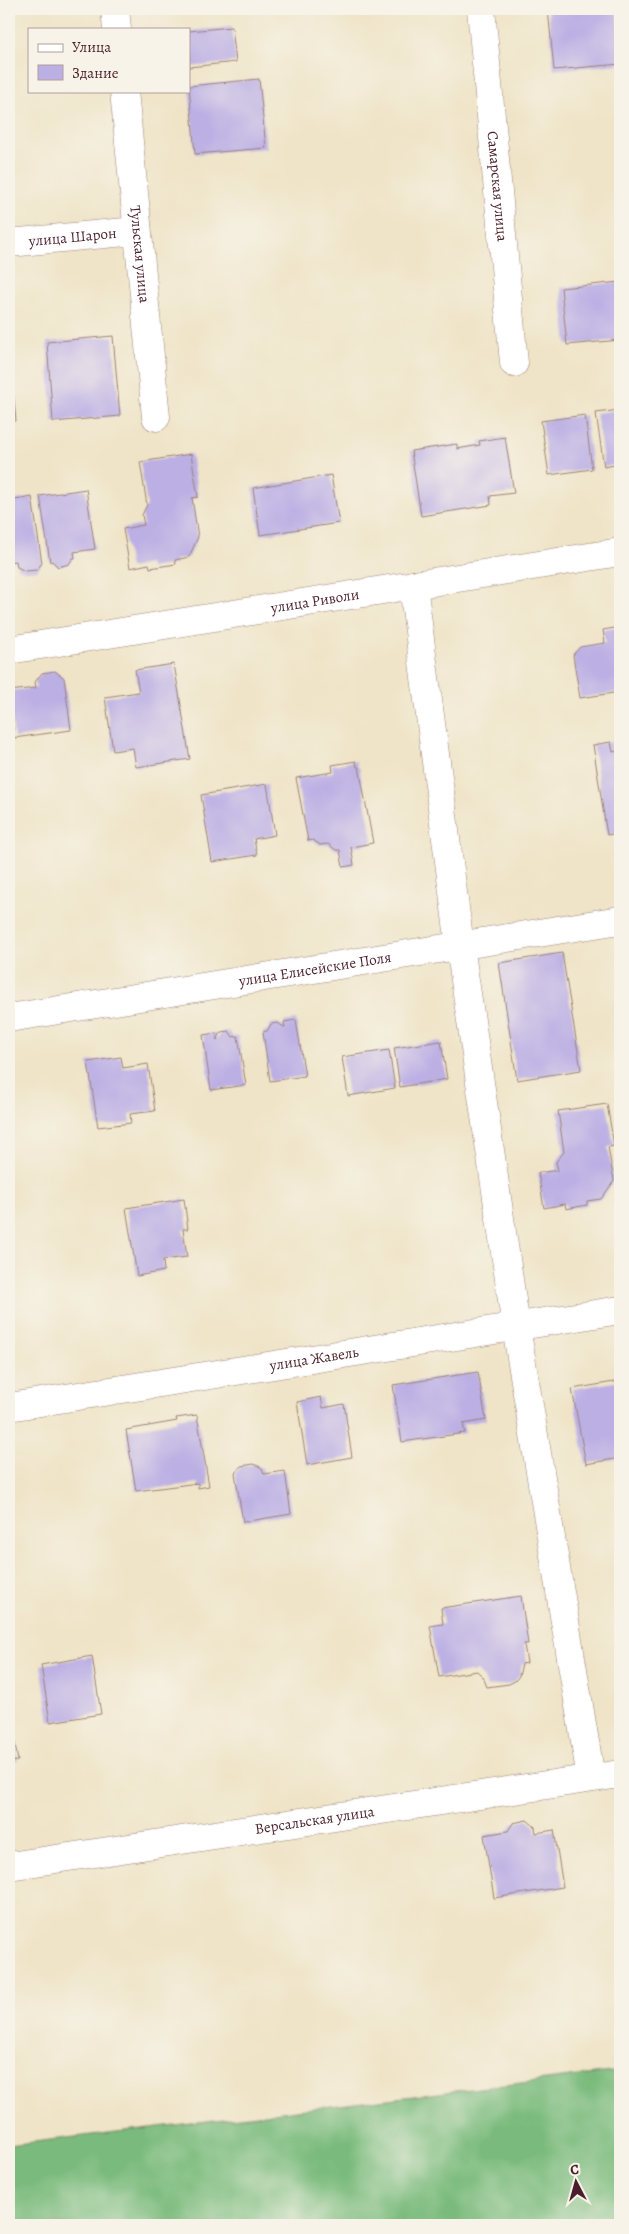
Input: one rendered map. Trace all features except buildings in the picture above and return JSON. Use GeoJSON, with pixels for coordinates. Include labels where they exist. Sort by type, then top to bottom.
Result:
{"type":"FeatureCollection","features":[{"type":"Feature","properties":{"kind":"street"},"geometry":{"type":"LineString","coordinates":[[115,9],[117,28]]}},
{"type":"Feature","properties":{"kind":"street","name":"Самарская улица"},"geometry":{"type":"LineString","coordinates":[[481,9],[514,364]]}},
{"type":"Feature","properties":{"kind":"street","name":"Тульская улица"},"geometry":{"type":"LineString","coordinates":[[124,92],[136,231],[156,417]]}},
{"type":"Feature","properties":{"kind":"street","name":"улица Шарон"},"geometry":{"type":"LineString","coordinates":[[9,243],[136,231]]}},
{"type":"Feature","properties":{"kind":"street","name":"улица Риволи"},"geometry":{"type":"LineString","coordinates":[[9,650],[620,552]]}},
{"type":"Feature","properties":{"kind":"street"},"geometry":{"type":"LineString","coordinates":[[413,585],[460,946],[516,1327],[591,1778]]}},
{"type":"Feature","properties":{"kind":"street","name":"улица Елисейские Поля"},"geometry":{"type":"LineString","coordinates":[[9,1018],[620,920]]}},
{"type":"Feature","properties":{"kind":"street","name":"улица Жавель"},"geometry":{"type":"LineString","coordinates":[[9,1407],[620,1310]]}},
{"type":"Feature","properties":{"kind":"street","name":"Версальская улица"},"geometry":{"type":"LineString","coordinates":[[9,1866],[620,1774]]}},
{"type":"Feature","properties":{"kind":"green space"},"geometry":{"type":"Polygon","coordinates":[[[620,2071],[620,2225],[9,2225],[9,2145],[620,2071]]]}}]}
